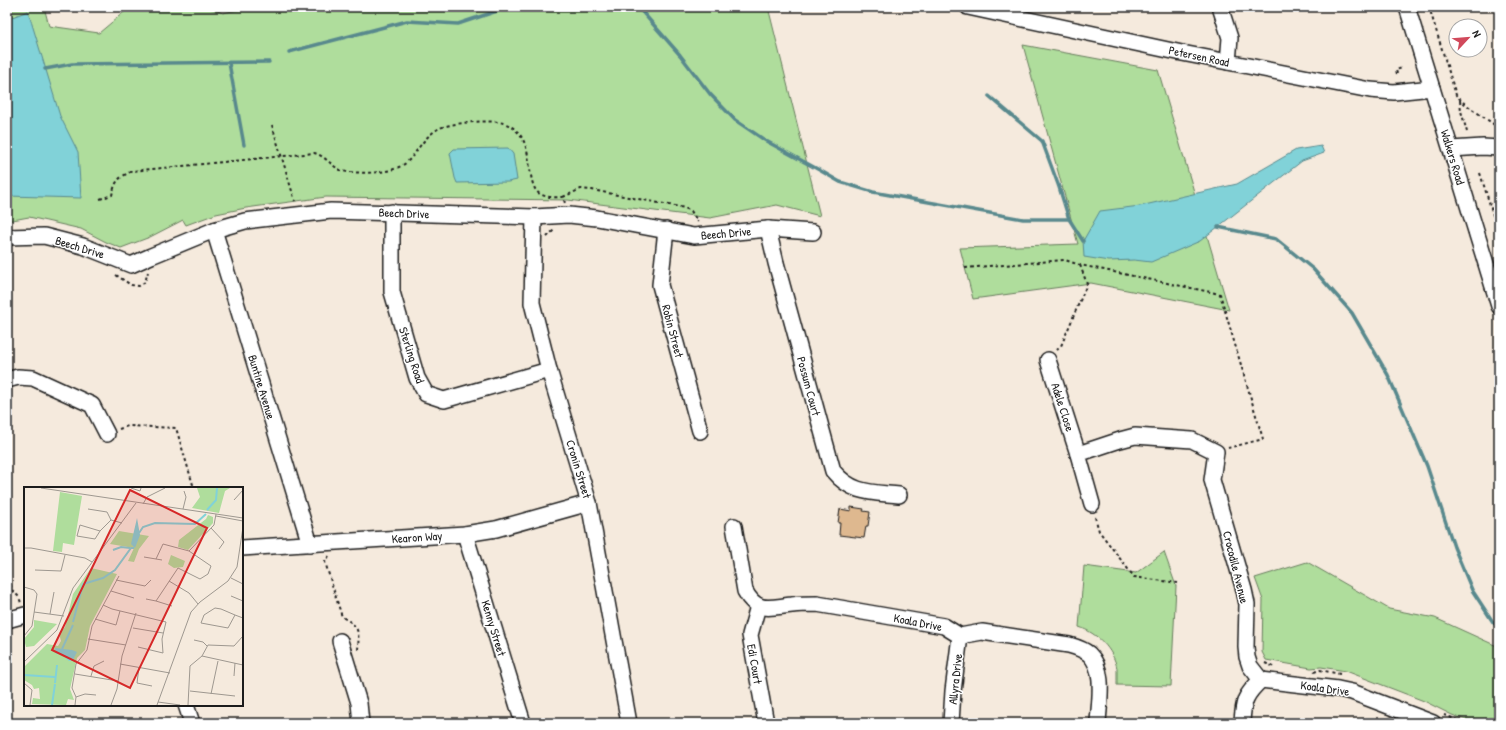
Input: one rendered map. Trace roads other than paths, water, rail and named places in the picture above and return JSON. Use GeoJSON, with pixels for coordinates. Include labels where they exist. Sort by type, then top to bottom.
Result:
{"type":"FeatureCollection","features":[{"type":"Feature","properties":{"kind":"street","name":"Petersen Road"},"geometry":{"type":"LineString","coordinates":[[968,7],[1228,62],[1381,92],[1432,88]]}},
{"type":"Feature","properties":{"kind":"street"},"geometry":{"type":"LineString","coordinates":[[1220,7],[1230,38],[1228,62]]}},
{"type":"Feature","properties":{"kind":"street","name":"Walkers Road"},"geometry":{"type":"LineString","coordinates":[[1407,7],[1499,306]]}},
{"type":"Feature","properties":{"kind":"street"},"geometry":{"type":"LineString","coordinates":[[1450,150],[1482,147],[1499,148]]}},
{"type":"Feature","properties":{"kind":"street","name":"Beech Drive"},"geometry":{"type":"LineString","coordinates":[[7,238],[44,236],[83,246],[131,266],[151,256],[214,230],[245,221],[331,211],[534,217],[569,215],[597,218],[694,236],[768,229],[812,232]]}},
{"type":"Feature","properties":{"kind":"street","name":"Sterling Road"},"geometry":{"type":"LineString","coordinates":[[392,212],[392,292],[417,378],[426,394],[444,400],[549,370]]}},
{"type":"Feature","properties":{"kind":"street","name":"Cronin Street"},"geometry":{"type":"LineString","coordinates":[[534,217],[532,303],[549,370],[589,503],[629,723]]}},
{"type":"Feature","properties":{"kind":"street","name":"Possum Court"},"geometry":{"type":"LineString","coordinates":[[768,229],[833,471],[842,482],[856,490],[899,495]]}},
{"type":"Feature","properties":{"kind":"street","name":"Buntine Avenue"},"geometry":{"type":"LineString","coordinates":[[214,230],[310,544]]}},
{"type":"Feature","properties":{"kind":"street","name":"Robin Street"},"geometry":{"type":"LineString","coordinates":[[666,230],[660,285],[700,431]]}},
{"type":"Feature","properties":{"kind":"street","name":"Adele Close"},"geometry":{"type":"LineString","coordinates":[[1048,360],[1078,454],[1092,504]]}},
{"type":"Feature","properties":{"kind":"street"},"geometry":{"type":"LineString","coordinates":[[7,380],[18,377],[32,378],[92,405],[107,434]]}},
{"type":"Feature","properties":{"kind":"street","name":"Crocodile Avenue"},"geometry":{"type":"LineString","coordinates":[[1078,454],[1135,436],[1192,440],[1216,452],[1212,480],[1247,604],[1247,657],[1250,666],[1261,680]]}},
{"type":"Feature","properties":{"kind":"street","name":"Kearon Way"},"geometry":{"type":"LineString","coordinates":[[243,548],[465,534],[496,529],[589,503]]}},
{"type":"Feature","properties":{"kind":"street"},"geometry":{"type":"LineString","coordinates":[[734,526],[745,591],[750,600],[758,606]]}},
{"type":"Feature","properties":{"kind":"street","name":"Kenny Street"},"geometry":{"type":"LineString","coordinates":[[465,534],[523,723]]}},
{"type":"Feature","properties":{"kind":"street","name":"Koala Drive"},"geometry":{"type":"LineString","coordinates":[[758,606],[766,608],[802,604],[818,604],[944,626],[960,636]]}},
{"type":"Feature","properties":{"kind":"street","name":"Edi Court"},"geometry":{"type":"LineString","coordinates":[[758,606],[750,635],[766,723]]}},
{"type":"Feature","properties":{"kind":"street"},"geometry":{"type":"LineString","coordinates":[[8,618],[24,611]]}},
{"type":"Feature","properties":{"kind":"street"},"geometry":{"type":"LineString","coordinates":[[960,636],[982,632],[1069,644],[1088,653],[1096,665],[1099,675],[1098,723]]}},
{"type":"Feature","properties":{"kind":"street","name":"Allyra Drive"},"geometry":{"type":"LineString","coordinates":[[951,723],[953,691],[960,636]]}},
{"type":"Feature","properties":{"kind":"street"},"geometry":{"type":"LineString","coordinates":[[340,641],[359,703],[361,723]]}},
{"type":"Feature","properties":{"kind":"street"},"geometry":{"type":"LineString","coordinates":[[1242,723],[1242,705],[1252,688],[1261,680]]}},
{"type":"Feature","properties":{"kind":"street","name":"Koala Drive"},"geometry":{"type":"LineString","coordinates":[[1261,680],[1352,692],[1433,723]]}},
{"type":"Feature","properties":{"kind":"street"},"geometry":{"type":"LineString","coordinates":[[186,706],[192,723]]}},
{"type":"Feature","properties":{"kind":"water"},"geometry":{"type":"Polygon","coordinates":[[[28,11],[60,116],[78,152],[81,198],[7,196],[7,19],[28,11]]]}},
{"type":"Feature","properties":{"kind":"water"},"geometry":{"type":"Polygon","coordinates":[[[1321,146],[1324,153],[1302,161],[1200,241],[1151,262],[1134,260],[1109,261],[1084,257],[1083,241],[1100,211],[1140,206],[1237,184],[1296,150],[1321,146]]]}},
{"type":"Feature","properties":{"kind":"water"},"geometry":{"type":"Polygon","coordinates":[[[508,148],[513,154],[517,180],[508,182],[457,183],[450,153],[454,149],[508,148]]]}},
{"type":"Feature","properties":{"kind":"waterway"},"geometry":{"type":"LineString","coordinates":[[289,52],[407,21],[458,24],[509,7]]}},
{"type":"Feature","properties":{"kind":"waterway"},"geometry":{"type":"LineString","coordinates":[[638,7],[680,55],[710,94],[735,120],[766,141],[840,182],[873,192],[1023,219],[1069,219],[1083,241]]}},
{"type":"Feature","properties":{"kind":"waterway"},"geometry":{"type":"LineString","coordinates":[[45,69],[72,64],[269,62]]}},
{"type":"Feature","properties":{"kind":"waterway"},"geometry":{"type":"LineString","coordinates":[[229,63],[244,145]]}},
{"type":"Feature","properties":{"kind":"waterway"},"geometry":{"type":"LineString","coordinates":[[989,96],[1042,141],[1069,219]]}},
{"type":"Feature","properties":{"kind":"waterway"},"geometry":{"type":"LineString","coordinates":[[1218,227],[1276,239],[1313,269],[1352,313],[1388,375],[1427,466],[1454,547],[1472,590],[1493,622],[1499,628]]}}]}
